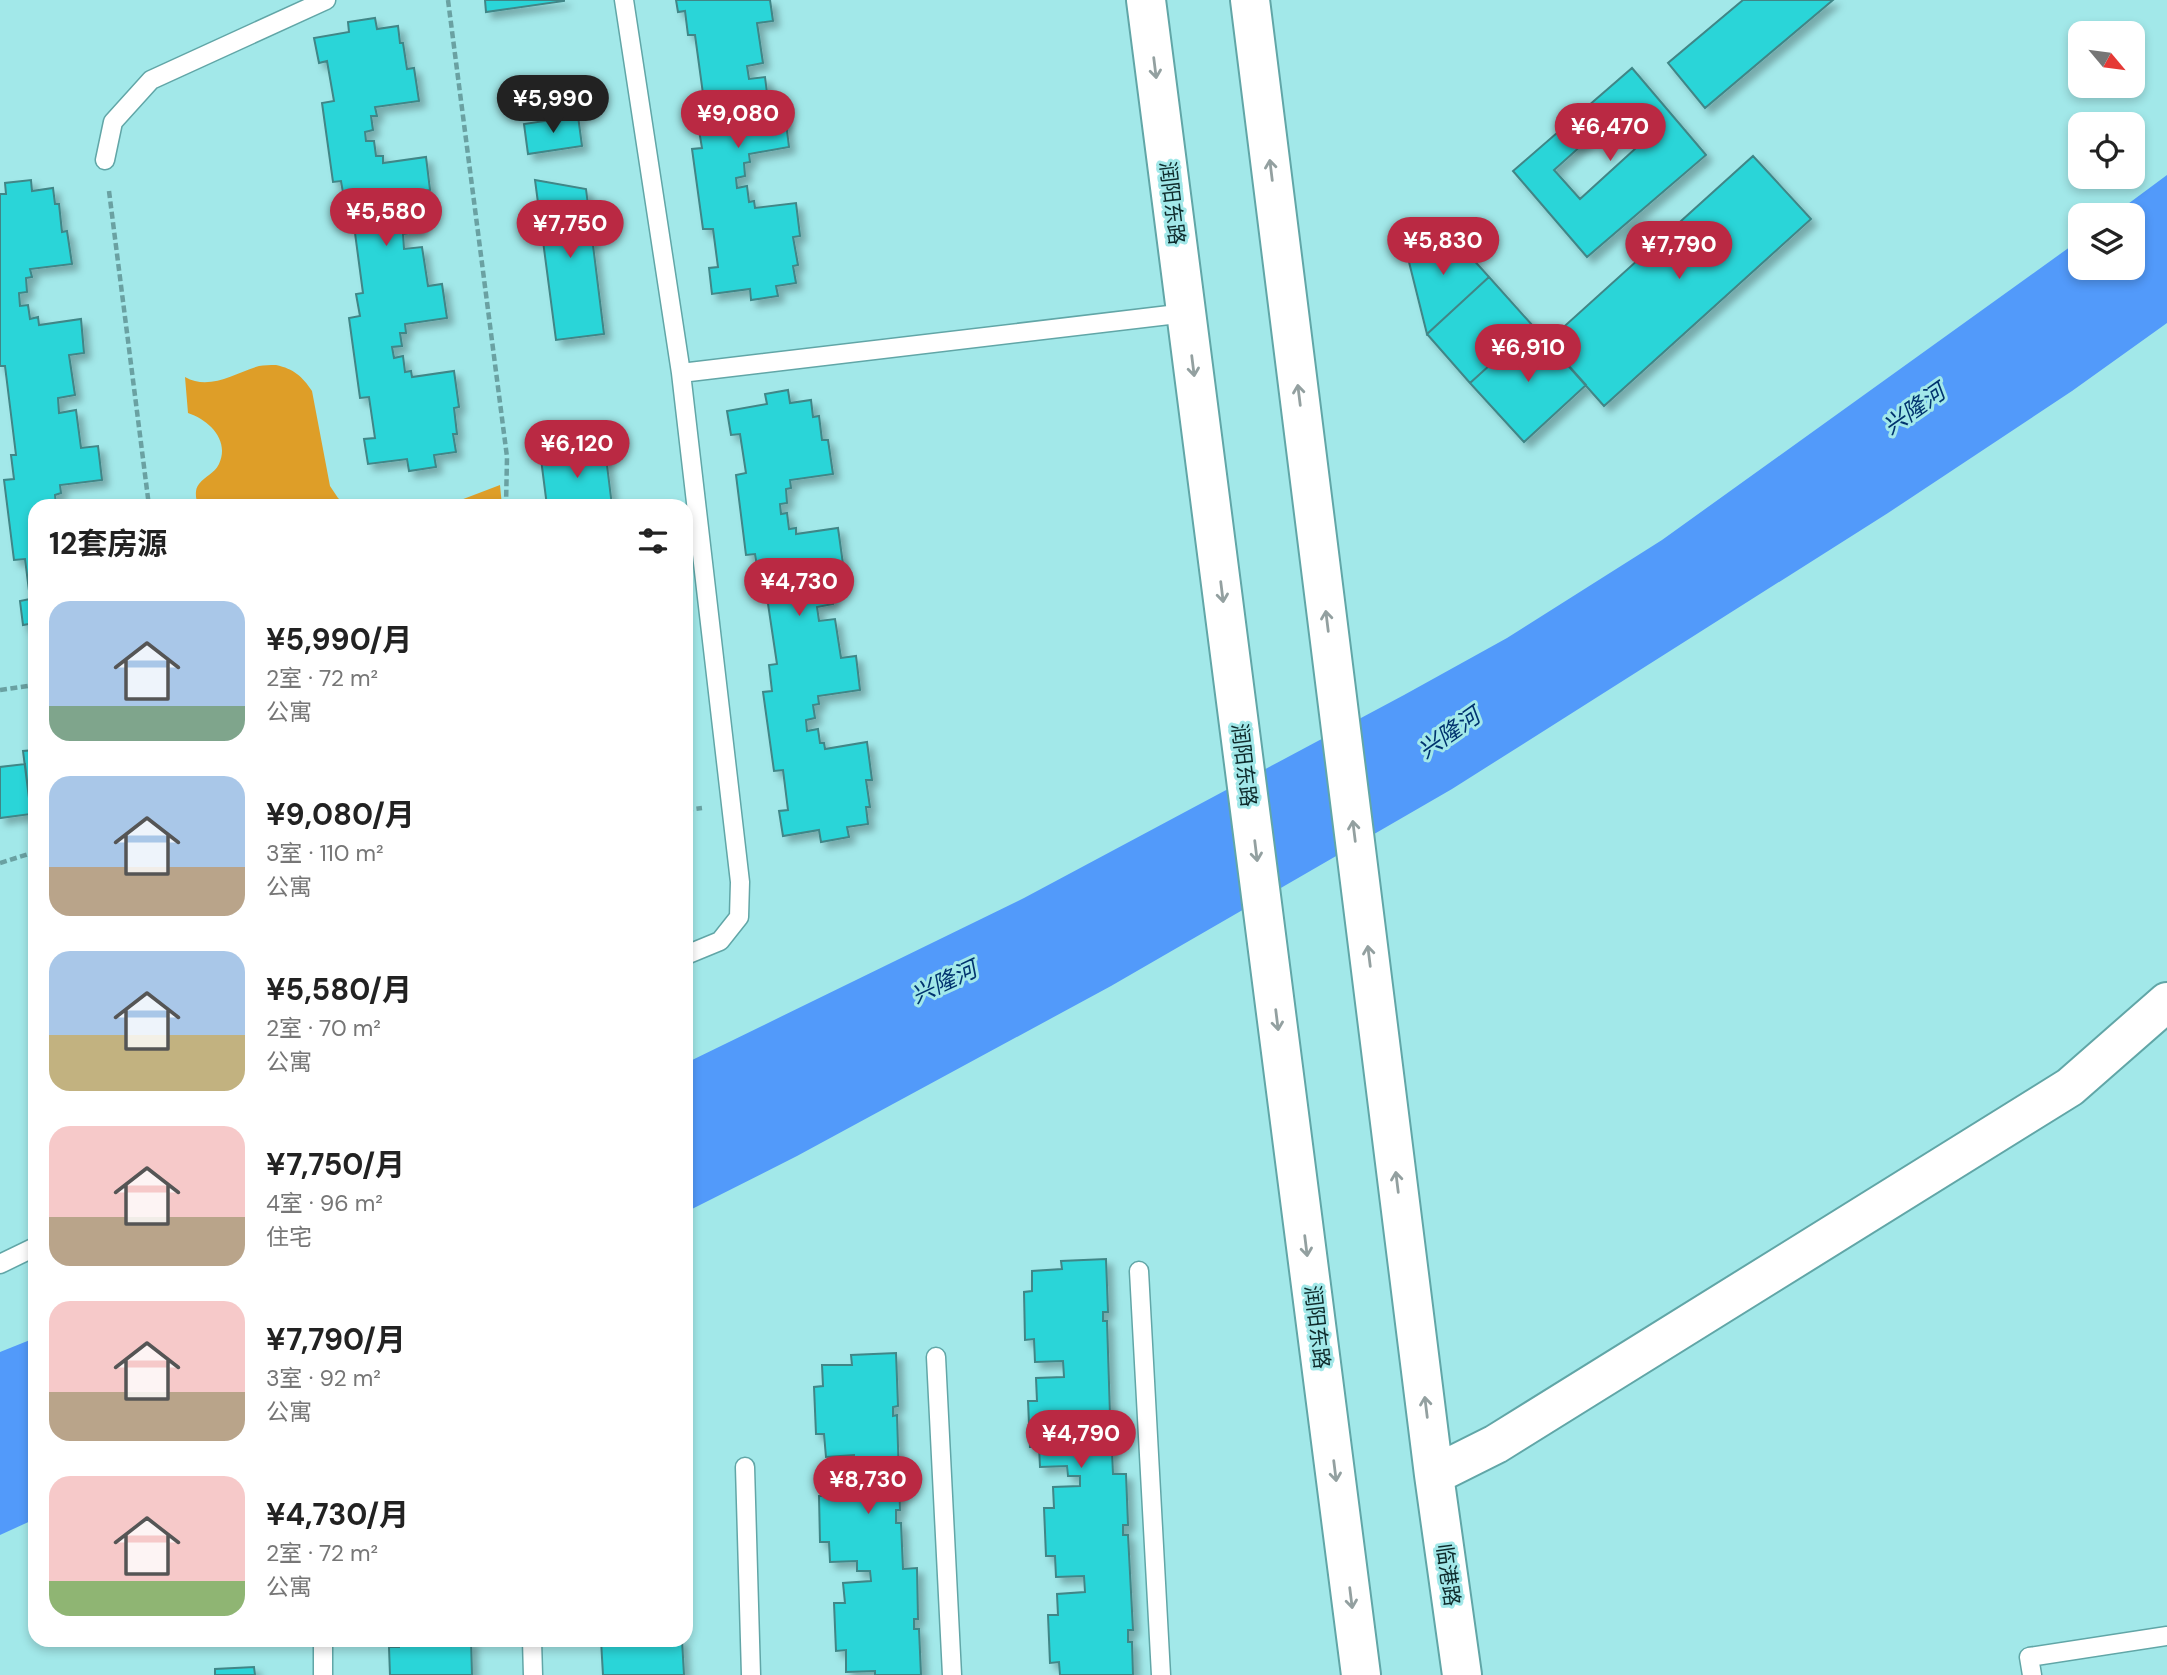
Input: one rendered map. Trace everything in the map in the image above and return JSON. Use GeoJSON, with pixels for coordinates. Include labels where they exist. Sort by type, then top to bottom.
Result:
{"type":"FeatureCollection","features":[{"type":"Feature","properties":{"kind":"main road","name":"润阳东路"},"geometry":{"type":"LineString","coordinates":[[1146,0],[1361,1675]]}},
{"type":"Feature","properties":{"kind":"main road"},"geometry":{"type":"LineString","coordinates":[[1250,0],[1434,1475],[1496,1444],[2070,1087],[2167,1002]]}},
{"type":"Feature","properties":{"kind":"main road","name":"临港路"},"geometry":{"type":"LineString","coordinates":[[1434,1475],[1462,1675]]}},
{"type":"Feature","properties":{"kind":"lane"},"geometry":{"type":"LineString","coordinates":[[105,160],[113,122],[151,80],[326,0]]}},
{"type":"Feature","properties":{"kind":"lane"},"geometry":{"type":"LineString","coordinates":[[624,0],[681,373],[740,882],[739,917],[720,941],[693,952]]}},
{"type":"Feature","properties":{"kind":"lane"},"geometry":{"type":"LineString","coordinates":[[681,373],[1186,313]]}},
{"type":"Feature","properties":{"kind":"lane"},"geometry":{"type":"LineString","coordinates":[[0,1264],[28,1250]]}},
{"type":"Feature","properties":{"kind":"lane"},"geometry":{"type":"LineString","coordinates":[[1139,1271],[1161,1675]]}},
{"type":"Feature","properties":{"kind":"lane"},"geometry":{"type":"LineString","coordinates":[[936,1357],[952,1675]]}},
{"type":"Feature","properties":{"kind":"lane"},"geometry":{"type":"LineString","coordinates":[[745,1467],[751,1675]]}},
{"type":"Feature","properties":{"kind":"lane"},"geometry":{"type":"LineString","coordinates":[[2032,1675],[2029,1657],[2167,1636]]}},
{"type":"Feature","properties":{"kind":"lane"},"geometry":{"type":"LineString","coordinates":[[323,1647],[323,1675]]}},
{"type":"Feature","properties":{"kind":"lane"},"geometry":{"type":"LineString","coordinates":[[532,1647],[533,1675]]}},
{"type":"Feature","properties":{"kind":"path"},"geometry":{"type":"LineString","coordinates":[[448,0],[507,457],[506,499]]}},
{"type":"Feature","properties":{"kind":"path"},"geometry":{"type":"LineString","coordinates":[[105,160],[148,499]]}},
{"type":"Feature","properties":{"kind":"path"},"geometry":{"type":"LineString","coordinates":[[0,690],[28,686]]}},
{"type":"Feature","properties":{"kind":"path"},"geometry":{"type":"LineString","coordinates":[[0,863],[28,854]]}},
{"type":"Feature","properties":{"kind":"shaded area"},"geometry":{"type":"Polygon","coordinates":[[[276,365],[288,369],[305,381],[312,391],[330,486],[339,499],[197,499],[197,486],[219,464],[222,447],[220,439],[210,426],[188,413],[185,377],[194,381],[213,382],[259,366],[276,365]]]}},
{"type":"Feature","properties":{"kind":"shaded area"},"geometry":{"type":"Polygon","coordinates":[[[500,485],[501,499],[463,499],[500,485]]]}},
{"type":"Feature","properties":{"kind":"water","name":"兴隆河"},"geometry":{"type":"Polygon","coordinates":[[[2167,175],[2167,323],[2072,391],[1888,513],[1452,789],[1111,986],[797,1156],[693,1208],[693,1060],[1024,898],[1404,695],[1507,638],[1662,540],[2068,248],[2068,280],[2145,280],[2145,203],[2129,203],[2167,175]]]}},
{"type":"Feature","properties":{"kind":"water"},"geometry":{"type":"Polygon","coordinates":[[[28,1341],[28,1522],[0,1535],[0,1352],[28,1341]]]}},
{"type":"Feature","properties":{"kind":"building"},"geometry":{"type":"Polygon","coordinates":[[[485,0],[564,0],[564,1],[486,12],[485,0]]]}},
{"type":"Feature","properties":{"kind":"building"},"geometry":{"type":"Polygon","coordinates":[[[676,0],[770,0],[773,21],[757,23],[763,63],[747,66],[749,79],[765,77],[770,117],[785,115],[789,147],[749,154],[750,162],[744,163],[745,176],[736,178],[737,188],[747,186],[749,202],[754,201],[755,208],[796,203],[800,236],[793,237],[798,265],[793,266],[796,283],[776,286],[778,296],[751,300],[750,289],[712,294],[709,268],[718,267],[713,229],[703,229],[692,149],[702,148],[698,124],[707,123],[695,35],[688,35],[685,11],[678,12],[676,0]]]}},
{"type":"Feature","properties":{"kind":"building"},"geometry":{"type":"Polygon","coordinates":[[[1743,0],[1833,0],[1705,108],[1668,63],[1743,0]]]}},
{"type":"Feature","properties":{"kind":"building"},"geometry":{"type":"Polygon","coordinates":[[[375,18],[377,29],[398,26],[407,69],[414,68],[419,101],[375,107],[377,116],[371,116],[373,130],[365,132],[366,141],[374,141],[376,156],[383,156],[383,163],[426,157],[430,190],[416,192],[421,231],[403,234],[404,249],[422,247],[428,286],[442,284],[447,318],[405,324],[406,333],[400,333],[402,346],[392,347],[394,358],[403,356],[405,372],[411,371],[412,377],[454,371],[459,407],[454,408],[457,434],[453,434],[456,452],[434,455],[436,467],[409,471],[407,459],[368,464],[364,439],[375,438],[369,397],[360,398],[349,318],[360,316],[356,294],[363,293],[351,203],[345,204],[341,181],[333,182],[322,103],[334,101],[327,61],[319,63],[314,38],[349,32],[348,22],[375,18]]]}},
{"type":"Feature","properties":{"kind":"building"},"geometry":{"type":"Polygon","coordinates":[[[1632,68],[1706,155],[1587,257],[1513,171],[1632,68]],[[1621,110],[1554,170],[1580,199],[1647,138],[1621,110]]]}},
{"type":"Feature","properties":{"kind":"building"},"geometry":{"type":"Polygon","coordinates":[[[578,116],[582,146],[528,154],[524,124],[578,116]]]}},
{"type":"Feature","properties":{"kind":"building"},"geometry":{"type":"Polygon","coordinates":[[[1753,156],[1811,219],[1604,406],[1547,342],[1753,156]]]}},
{"type":"Feature","properties":{"kind":"building"},"geometry":{"type":"Polygon","coordinates":[[[31,180],[32,191],[53,188],[55,204],[59,204],[62,232],[67,231],[72,264],[30,269],[32,277],[26,278],[27,292],[19,293],[20,306],[28,305],[30,319],[38,317],[39,325],[81,319],[84,353],[69,355],[75,395],[58,398],[59,413],[76,410],[81,448],[98,446],[102,480],[60,485],[61,493],[55,495],[55,499],[28,499],[28,583],[25,559],[14,560],[4,480],[14,479],[11,455],[16,455],[5,366],[0,366],[0,194],[6,194],[5,183],[31,180]]]}},
{"type":"Feature","properties":{"kind":"building"},"geometry":{"type":"Polygon","coordinates":[[[535,180],[586,189],[604,334],[556,340],[535,180]]]}},
{"type":"Feature","properties":{"kind":"building"},"geometry":{"type":"Polygon","coordinates":[[[1443,226],[1489,277],[1427,334],[1408,258],[1443,226]]]}},
{"type":"Feature","properties":{"kind":"building"},"geometry":{"type":"Polygon","coordinates":[[[1489,277],[1533,326],[1470,383],[1427,334],[1489,277]]]}},
{"type":"Feature","properties":{"kind":"building"},"geometry":{"type":"Polygon","coordinates":[[[1533,326],[1586,385],[1524,442],[1470,383],[1533,326]]]}},
{"type":"Feature","properties":{"kind":"building"},"geometry":{"type":"Polygon","coordinates":[[[788,390],[790,403],[811,400],[813,417],[819,416],[822,440],[828,440],[833,474],[790,480],[791,488],[786,489],[787,503],[780,504],[781,514],[787,513],[789,529],[796,528],[796,534],[838,528],[843,564],[828,566],[833,604],[817,607],[819,621],[835,619],[841,658],[856,656],[860,690],[818,696],[819,704],[813,705],[815,718],[806,720],[807,731],[818,729],[820,743],[824,743],[825,749],[867,742],[872,780],[866,780],[870,807],[866,807],[868,824],[847,827],[849,837],[821,842],[819,830],[783,836],[779,811],[788,810],[783,770],[774,771],[763,692],[772,691],[769,665],[777,664],[764,577],[759,578],[755,554],[746,555],[736,475],[746,473],[740,434],[731,435],[727,411],[767,404],[765,394],[788,390]]]}},
{"type":"Feature","properties":{"kind":"building"},"geometry":{"type":"Polygon","coordinates":[[[605,449],[611,499],[546,499],[541,459],[605,449]]]}},
{"type":"Feature","properties":{"kind":"building"},"geometry":{"type":"Polygon","coordinates":[[[28,599],[28,624],[23,625],[20,601],[28,599]]]}},
{"type":"Feature","properties":{"kind":"building"},"geometry":{"type":"Polygon","coordinates":[[[23,751],[28,751],[28,790],[23,751]]]}},
{"type":"Feature","properties":{"kind":"building"},"geometry":{"type":"Polygon","coordinates":[[[25,764],[28,814],[0,818],[0,767],[25,764]]]}},
{"type":"Feature","properties":{"kind":"building"},"geometry":{"type":"Polygon","coordinates":[[[1106,1259],[1108,1312],[1103,1312],[1103,1321],[1107,1321],[1110,1415],[1106,1415],[1106,1428],[1111,1428],[1113,1474],[1126,1474],[1128,1525],[1123,1525],[1123,1535],[1128,1535],[1133,1630],[1128,1630],[1128,1642],[1132,1642],[1133,1675],[1060,1675],[1059,1662],[1050,1663],[1048,1615],[1058,1615],[1057,1594],[1085,1592],[1084,1576],[1056,1577],[1055,1556],[1046,1556],[1044,1508],[1054,1508],[1053,1487],[1080,1486],[1080,1476],[1068,1476],[1067,1466],[1040,1467],[1039,1447],[1030,1447],[1028,1401],[1037,1401],[1036,1378],[1064,1377],[1063,1361],[1035,1362],[1034,1339],[1025,1340],[1024,1292],[1032,1291],[1032,1271],[1062,1269],[1061,1261],[1106,1259]]]}},
{"type":"Feature","properties":{"kind":"building"},"geometry":{"type":"Polygon","coordinates":[[[896,1353],[898,1406],[893,1407],[893,1416],[897,1415],[900,1510],[896,1510],[896,1523],[901,1523],[903,1569],[917,1568],[918,1619],[914,1619],[914,1629],[919,1629],[921,1675],[875,1675],[875,1671],[846,1672],[846,1650],[836,1651],[834,1603],[845,1603],[843,1583],[871,1581],[870,1571],[857,1571],[857,1561],[830,1562],[829,1542],[820,1542],[819,1496],[827,1496],[826,1473],[854,1472],[854,1455],[826,1457],[824,1434],[816,1434],[814,1387],[823,1386],[822,1365],[852,1365],[851,1355],[896,1353]]]}},
{"type":"Feature","properties":{"kind":"building"},"geometry":{"type":"Polygon","coordinates":[[[389,1647],[471,1647],[472,1675],[390,1675],[389,1647]]]}},
{"type":"Feature","properties":{"kind":"building"},"geometry":{"type":"Polygon","coordinates":[[[601,1647],[682,1647],[684,1675],[603,1675],[601,1647]]]}},
{"type":"Feature","properties":{"kind":"building"},"geometry":{"type":"Polygon","coordinates":[[[254,1667],[255,1675],[215,1675],[215,1669],[254,1667]]]}}]}
